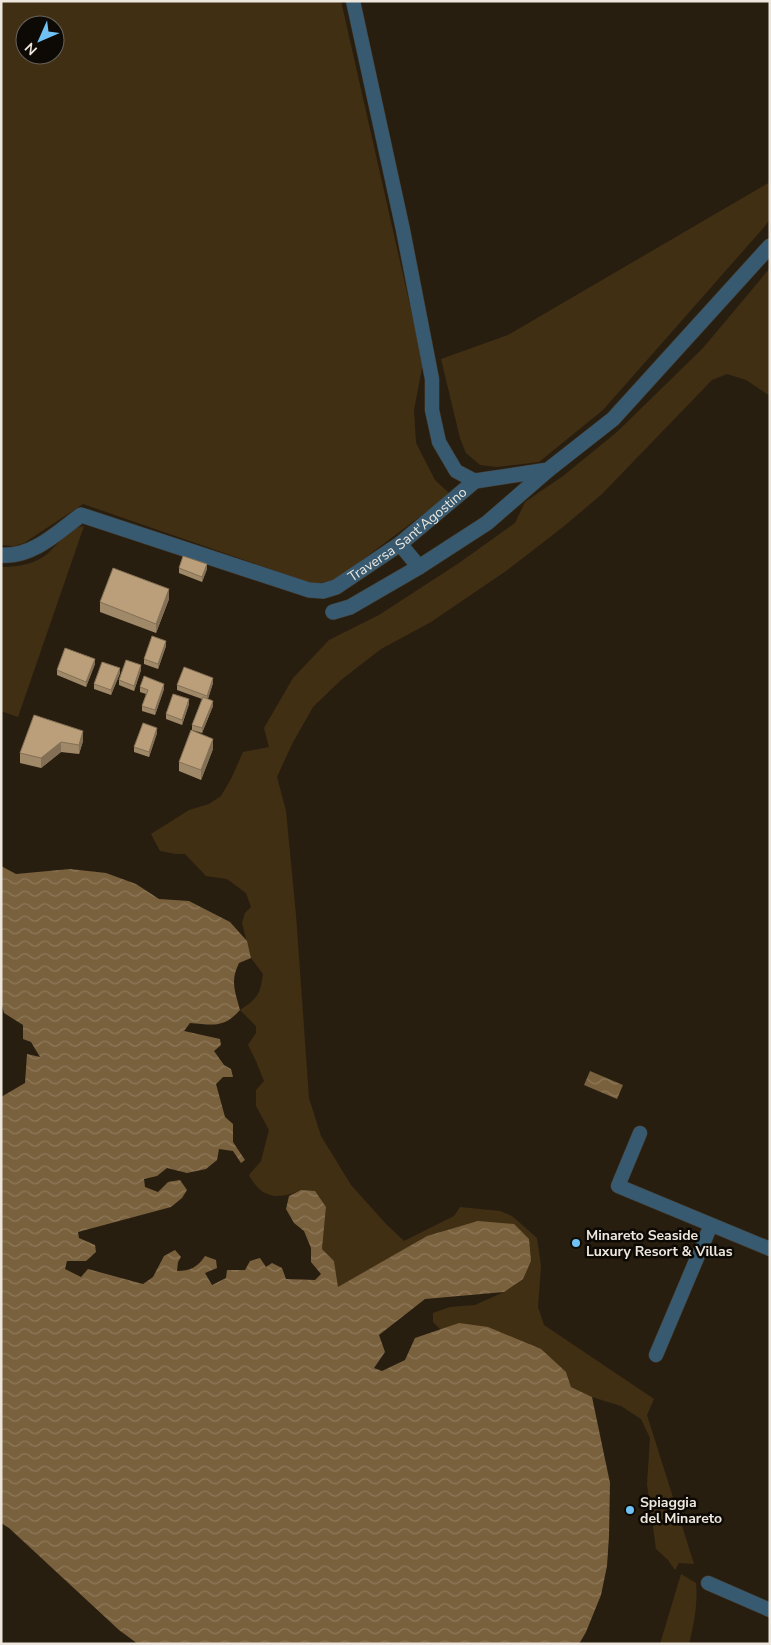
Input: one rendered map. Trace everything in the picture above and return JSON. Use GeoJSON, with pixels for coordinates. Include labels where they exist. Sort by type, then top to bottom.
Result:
{"type":"FeatureCollection","features":[{"type":"Feature","properties":{"kind":"street","name":"Traversa Sant'Agostino"},"geometry":{"type":"LineString","coordinates":[[1,554],[21,553],[42,544],[81,515],[309,590],[323,591],[336,587],[400,544],[475,481],[548,470],[613,419],[770,246]]}},
{"type":"Feature","properties":{"kind":"street"},"geometry":{"type":"LineString","coordinates":[[333,612],[350,607],[487,523],[548,470]]}},
{"type":"Feature","properties":{"kind":"street"},"geometry":{"type":"LineString","coordinates":[[400,544],[419,566]]}},
{"type":"Feature","properties":{"kind":"lane"},"geometry":{"type":"LineString","coordinates":[[353,1],[404,230],[432,379],[432,410],[439,442],[456,471],[475,481]]}},
{"type":"Feature","properties":{"kind":"lane"},"geometry":{"type":"LineString","coordinates":[[640,1133],[618,1186],[770,1249]]}},
{"type":"Feature","properties":{"kind":"lane"},"geometry":{"type":"LineString","coordinates":[[656,1355],[711,1225]]}},
{"type":"Feature","properties":{"kind":"lane"},"geometry":{"type":"LineString","coordinates":[[708,1583],[770,1610]]}},
{"type":"Feature","properties":{"kind":"shaded area"},"geometry":{"type":"Polygon","coordinates":[[[1,1],[341,1],[423,363],[414,410],[416,443],[435,480],[450,494],[342,575],[330,581],[314,584],[83,504],[24,543],[14,546],[1,545],[1,1]]]}},
{"type":"Feature","properties":{"kind":"shaded area"},"geometry":{"type":"Polygon","coordinates":[[[770,182],[770,219],[765,226],[603,410],[539,462],[497,467],[480,465],[466,453],[460,438],[441,359],[508,335],[770,182]]]}},
{"type":"Feature","properties":{"kind":"shaded area"},"geometry":{"type":"Polygon","coordinates":[[[770,268],[770,396],[746,380],[727,374],[712,380],[602,494],[563,527],[506,571],[431,622],[381,649],[341,680],[313,707],[292,744],[277,777],[286,811],[296,915],[309,1098],[321,1136],[351,1185],[404,1241],[454,1216],[460,1207],[500,1211],[512,1216],[537,1238],[541,1266],[538,1307],[544,1325],[654,1399],[647,1415],[694,1564],[679,1563],[675,1570],[668,1560],[656,1549],[647,1484],[650,1438],[641,1419],[621,1406],[592,1397],[571,1387],[566,1372],[459,1323],[441,1330],[433,1322],[433,1313],[450,1307],[475,1305],[504,1292],[427,1236],[338,1288],[334,1261],[322,1249],[326,1208],[301,1190],[285,1195],[271,1195],[259,1189],[254,1183],[249,1175],[261,1161],[269,1130],[256,1106],[256,1090],[264,1081],[248,1045],[256,1033],[256,1026],[240,1010],[257,995],[261,987],[263,974],[251,958],[242,923],[245,913],[251,907],[246,893],[227,879],[206,876],[185,854],[160,851],[151,834],[189,810],[209,804],[221,796],[243,752],[269,747],[264,728],[293,678],[329,640],[379,615],[459,563],[515,523],[525,502],[563,476],[617,432],[703,348],[770,268]]]}},
{"type":"Feature","properties":{"kind":"shaded area"},"geometry":{"type":"Polygon","coordinates":[[[84,526],[18,717],[1,711],[1,567],[23,565],[38,560],[72,531],[84,526]]]}},
{"type":"Feature","properties":{"kind":"shaded area"},"geometry":{"type":"Polygon","coordinates":[[[681,1574],[696,1583],[695,1614],[689,1644],[660,1644],[681,1574]]]}},
{"type":"Feature","properties":{"kind":"water"},"geometry":{"type":"Polygon","coordinates":[[[1,866],[16,874],[70,869],[106,873],[136,884],[159,899],[189,901],[230,922],[247,941],[251,958],[239,963],[236,969],[234,986],[240,1010],[223,1023],[212,1025],[190,1023],[184,1031],[220,1039],[221,1045],[214,1051],[224,1065],[231,1069],[233,1077],[223,1077],[216,1084],[225,1117],[233,1124],[233,1142],[245,1160],[241,1163],[233,1151],[219,1149],[217,1160],[206,1169],[187,1173],[167,1168],[157,1176],[144,1179],[145,1187],[158,1192],[168,1182],[180,1180],[187,1190],[182,1198],[171,1207],[78,1232],[79,1238],[95,1245],[96,1252],[86,1261],[67,1261],[65,1269],[81,1277],[88,1269],[143,1284],[153,1277],[164,1256],[175,1250],[181,1257],[178,1262],[177,1271],[193,1268],[205,1256],[216,1260],[217,1268],[205,1273],[212,1285],[226,1278],[227,1270],[245,1270],[250,1261],[260,1258],[266,1267],[272,1263],[282,1268],[286,1279],[315,1280],[321,1274],[311,1262],[311,1248],[304,1231],[294,1223],[286,1209],[289,1196],[301,1190],[315,1191],[326,1207],[322,1249],[334,1261],[338,1287],[427,1236],[478,1221],[514,1224],[529,1239],[531,1261],[523,1279],[504,1292],[425,1299],[379,1335],[385,1352],[374,1368],[382,1371],[405,1360],[415,1338],[459,1323],[488,1327],[541,1349],[566,1372],[571,1387],[592,1397],[610,1483],[609,1536],[607,1566],[601,1595],[579,1644],[138,1644],[119,1630],[9,1528],[1,1523],[1,1097],[25,1083],[27,1054],[40,1057],[31,1042],[23,1039],[23,1025],[4,1013],[1,1002],[1,866]]]}},
{"type":"Feature","properties":{"kind":"water"},"geometry":{"type":"Polygon","coordinates":[[[590,1071],[623,1085],[617,1099],[584,1085],[590,1071]]]}},
{"type":"Feature","properties":{"kind":"building"},"geometry":{"type":"Polygon","coordinates":[[[183,556],[207,564],[202,577],[179,568],[183,556]]]}},
{"type":"Feature","properties":{"kind":"building"},"geometry":{"type":"Polygon","coordinates":[[[113,568],[169,589],[156,624],[100,602],[113,568]]]}},
{"type":"Feature","properties":{"kind":"building"},"geometry":{"type":"Polygon","coordinates":[[[152,636],[166,641],[158,664],[144,659],[152,636]]]}},
{"type":"Feature","properties":{"kind":"building"},"geometry":{"type":"Polygon","coordinates":[[[65,648],[95,659],[86,682],[57,670],[65,648]]]}},
{"type":"Feature","properties":{"kind":"building"},"geometry":{"type":"Polygon","coordinates":[[[126,660],[141,665],[134,686],[119,680],[126,660]]]}},
{"type":"Feature","properties":{"kind":"building"},"geometry":{"type":"Polygon","coordinates":[[[102,662],[120,668],[111,690],[94,684],[102,662]]]}},
{"type":"Feature","properties":{"kind":"building"},"geometry":{"type":"Polygon","coordinates":[[[184,667],[213,678],[207,696],[177,685],[184,667]]]}},
{"type":"Feature","properties":{"kind":"building"},"geometry":{"type":"Polygon","coordinates":[[[144,676],[164,684],[155,710],[142,706],[148,690],[140,687],[144,676]]]}},
{"type":"Feature","properties":{"kind":"building"},"geometry":{"type":"Polygon","coordinates":[[[173,694],[189,699],[182,720],[166,714],[173,694]]]}},
{"type":"Feature","properties":{"kind":"building"},"geometry":{"type":"Polygon","coordinates":[[[203,697],[213,701],[202,728],[192,725],[203,697]]]}},
{"type":"Feature","properties":{"kind":"building"},"geometry":{"type":"Polygon","coordinates":[[[34,715],[83,731],[79,745],[61,742],[41,758],[20,753],[34,715]]]}},
{"type":"Feature","properties":{"kind":"building"},"geometry":{"type":"Polygon","coordinates":[[[143,723],[157,728],[149,752],[134,747],[143,723]]]}},
{"type":"Feature","properties":{"kind":"building"},"geometry":{"type":"Polygon","coordinates":[[[191,730],[213,739],[201,770],[179,762],[191,730]]]}},
{"type":"Feature","properties":{"kind":"place","name":"Minareto Seaside Luxury Resort & Villas"},"geometry":{"type":"Point","coordinates":[576,1243]}},
{"type":"Feature","properties":{"kind":"place","name":"Spiaggia del Minareto"},"geometry":{"type":"Point","coordinates":[630,1510]}}]}
